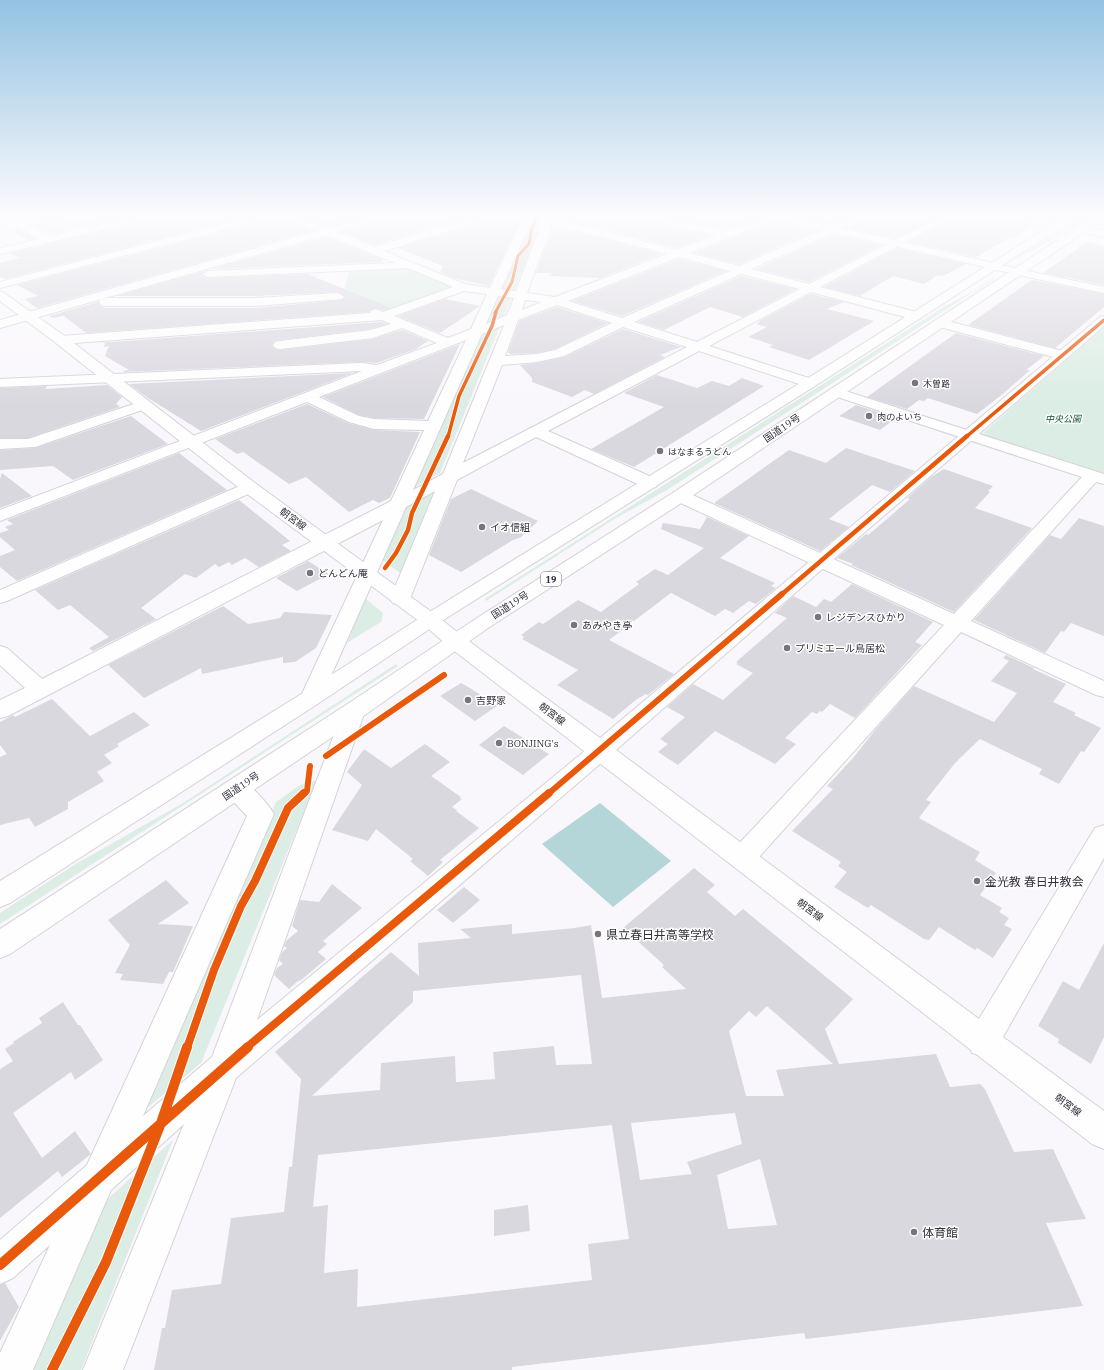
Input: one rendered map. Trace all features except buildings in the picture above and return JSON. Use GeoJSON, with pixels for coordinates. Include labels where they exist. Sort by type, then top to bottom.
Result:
{"type":"FeatureCollection","features":[{"type":"Feature","properties":{"kind":"main road"},"geometry":{"type":"LineString","coordinates":[[0,285],[23,279]]}},
{"type":"Feature","properties":{"kind":"main road"},"geometry":{"type":"LineString","coordinates":[[0,324],[159,279]]}},
{"type":"Feature","properties":{"kind":"main road"},"geometry":{"type":"LineString","coordinates":[[80,302],[256,302],[342,298],[343,279]]}},
{"type":"Feature","properties":{"kind":"main road"},"geometry":{"type":"LineString","coordinates":[[443,279],[463,287],[557,301],[698,348],[810,383]]}},
{"type":"Feature","properties":{"kind":"main road"},"geometry":{"type":"LineString","coordinates":[[312,698],[366,574],[435,426],[500,279]]}},
{"type":"Feature","properties":{"kind":"main road"},"geometry":{"type":"LineString","coordinates":[[400,599],[497,361],[527,279]]}},
{"type":"Feature","properties":{"kind":"main road"},"geometry":{"type":"LineString","coordinates":[[0,516],[615,279]]}},
{"type":"Feature","properties":{"kind":"main road"},"geometry":{"type":"LineString","coordinates":[[497,361],[537,358],[559,352],[720,279]]}},
{"type":"Feature","properties":{"kind":"main road"},"geometry":{"type":"LineString","coordinates":[[774,279],[916,316]]}},
{"type":"Feature","properties":{"kind":"main road"},"geometry":{"type":"LineString","coordinates":[[0,710],[326,543],[536,431],[831,279]]}},
{"type":"Feature","properties":{"kind":"main road","name":"国道19号"},"geometry":{"type":"LineString","coordinates":[[0,895],[312,698],[430,620],[975,279]]}},
{"type":"Feature","properties":{"kind":"main road","name":"国道19号"},"geometry":{"type":"LineString","coordinates":[[0,945],[354,711],[455,641],[680,496],[1006,279]]}},
{"type":"Feature","properties":{"kind":"main road"},"geometry":{"type":"LineString","coordinates":[[1050,279],[1104,290]]}},
{"type":"Feature","properties":{"kind":"main road"},"geometry":{"type":"LineString","coordinates":[[62,340],[382,316],[463,287]]}},
{"type":"Feature","properties":{"kind":"main road","name":"朝宮線"},"geometry":{"type":"LineString","coordinates":[[0,296],[62,340],[109,379],[250,487],[430,620],[455,641],[983,1042],[1104,1132]]}},
{"type":"Feature","properties":{"kind":"main road"},"geometry":{"type":"LineString","coordinates":[[360,306],[449,343]]}},
{"type":"Feature","properties":{"kind":"main road"},"geometry":{"type":"LineString","coordinates":[[0,1265],[224,1067],[600,751],[967,435],[1104,320]]}},
{"type":"Feature","properties":{"kind":"main road"},"geometry":{"type":"LineString","coordinates":[[246,372],[309,322]]}},
{"type":"Feature","properties":{"kind":"main road"},"geometry":{"type":"LineString","coordinates":[[940,323],[1061,355]]}},
{"type":"Feature","properties":{"kind":"main road"},"geometry":{"type":"LineString","coordinates":[[280,345],[373,334],[403,324]]}},
{"type":"Feature","properties":{"kind":"main road"},"geometry":{"type":"LineString","coordinates":[[0,383],[361,367],[383,369]]}},
{"type":"Feature","properties":{"kind":"main road"},"geometry":{"type":"LineString","coordinates":[[742,858],[956,623],[1098,477],[836,392]]}},
{"type":"Feature","properties":{"kind":"main road"},"geometry":{"type":"LineString","coordinates":[[309,398],[354,419],[374,424],[435,426]]}},
{"type":"Feature","properties":{"kind":"main road"},"geometry":{"type":"LineString","coordinates":[[0,444],[29,444],[143,405]]}},
{"type":"Feature","properties":{"kind":"main road"},"geometry":{"type":"LineString","coordinates":[[536,431],[650,483]]}},
{"type":"Feature","properties":{"kind":"main road"},"geometry":{"type":"LineString","coordinates":[[0,597],[250,487]]}},
{"type":"Feature","properties":{"kind":"main road"},"geometry":{"type":"LineString","coordinates":[[680,496],[1104,690]]}},
{"type":"Feature","properties":{"kind":"main road"},"geometry":{"type":"LineString","coordinates":[[0,653],[40,689]]}},
{"type":"Feature","properties":{"kind":"main road"},"geometry":{"type":"LineString","coordinates":[[103,1370],[224,1067],[354,711]]}},
{"type":"Feature","properties":{"kind":"main road"},"geometry":{"type":"LineString","coordinates":[[13,1370],[261,814],[237,789]]}},
{"type":"Feature","properties":{"kind":"main road"},"geometry":{"type":"LineString","coordinates":[[983,1042],[1104,835]]}},
{"type":"Feature","properties":{"kind":"green space"},"geometry":{"type":"Polygon","coordinates":[[[347,279],[433,279],[455,288],[390,311],[381,312],[343,296],[347,279]]]}},
{"type":"Feature","properties":{"kind":"green space"},"geometry":{"type":"Polygon","coordinates":[[[505,279],[519,279],[514,292],[500,290],[505,279]]]}},
{"type":"Feature","properties":{"kind":"green space"},"geometry":{"type":"Polygon","coordinates":[[[994,279],[667,490],[616,518],[486,601],[485,599],[945,306],[994,279]]]}},
{"type":"Feature","properties":{"kind":"green space"},"geometry":{"type":"Polygon","coordinates":[[[498,295],[512,298],[503,318],[484,325],[498,295]]]}},
{"type":"Feature","properties":{"kind":"green space"},"geometry":{"type":"Polygon","coordinates":[[[500,326],[440,473],[414,487],[480,334],[500,326]]]}},
{"type":"Feature","properties":{"kind":"green space","name":"中央公園"},"geometry":{"type":"Polygon","coordinates":[[[1104,327],[1104,474],[987,436],[983,433],[1104,327]]]}},
{"type":"Feature","properties":{"kind":"green space"},"geometry":{"type":"Polygon","coordinates":[[[433,493],[400,573],[382,560],[404,507],[433,493]]]}},
{"type":"Feature","properties":{"kind":"green space"},"geometry":{"type":"Polygon","coordinates":[[[365,598],[383,613],[381,622],[347,643],[365,598]]]}},
{"type":"Feature","properties":{"kind":"green space"},"geometry":{"type":"Polygon","coordinates":[[[396,664],[398,666],[0,924],[0,913],[74,865],[183,803],[396,664]]]}},
{"type":"Feature","properties":{"kind":"green space"},"geometry":{"type":"Polygon","coordinates":[[[317,780],[201,1063],[140,1114],[276,802],[300,785],[317,780]]]}},
{"type":"Feature","properties":{"kind":"green space"},"geometry":{"type":"Polygon","coordinates":[[[173,1140],[81,1370],[29,1370],[101,1205],[173,1140]]]}},
{"type":"Feature","properties":{"kind":"water"},"geometry":{"type":"Polygon","coordinates":[[[600,803],[671,861],[613,907],[542,844],[600,803]]]}},
{"type":"Feature","properties":{"kind":"cycle path"},"geometry":{"type":"LineString","coordinates":[[385,568],[396,553],[408,530],[412,513],[447,439],[459,396],[492,326],[496,311],[513,279]]}},
{"type":"Feature","properties":{"kind":"cycle path"},"geometry":{"type":"LineString","coordinates":[[0,1265],[224,1067],[584,764],[821,560],[1104,320]]}},
{"type":"Feature","properties":{"kind":"cycle path"},"geometry":{"type":"LineString","coordinates":[[326,756],[444,675]]}},
{"type":"Feature","properties":{"kind":"cycle path"},"geometry":{"type":"LineString","coordinates":[[52,1370],[106,1262],[161,1123],[214,970],[241,906],[255,881],[288,808],[307,791],[310,766]]}},
{"type":"Feature","properties":{"kind":"place","name":"木曽路"},"geometry":{"type":"Point","coordinates":[915,383]}},
{"type":"Feature","properties":{"kind":"place","name":"肉のよいち"},"geometry":{"type":"Point","coordinates":[869,416]}},
{"type":"Feature","properties":{"kind":"place","name":"はなまるうどん"},"geometry":{"type":"Point","coordinates":[660,451]}},
{"type":"Feature","properties":{"kind":"place","name":"イオ信組"},"geometry":{"type":"Point","coordinates":[482,527]}},
{"type":"Feature","properties":{"kind":"place","name":"どんどん庵"},"geometry":{"type":"Point","coordinates":[310,573]}},
{"type":"Feature","properties":{"kind":"place","name":"レジデンスひかり"},"geometry":{"type":"Point","coordinates":[818,617]}},
{"type":"Feature","properties":{"kind":"place","name":"あみやき亭"},"geometry":{"type":"Point","coordinates":[574,625]}},
{"type":"Feature","properties":{"kind":"place","name":"プリミエール鳥居松"},"geometry":{"type":"Point","coordinates":[787,648]}},
{"type":"Feature","properties":{"kind":"place","name":"吉野家"},"geometry":{"type":"Point","coordinates":[468,700]}},
{"type":"Feature","properties":{"kind":"place","name":"BONJING's"},"geometry":{"type":"Point","coordinates":[499,743]}},
{"type":"Feature","properties":{"kind":"place","name":"金光教 春日井教会"},"geometry":{"type":"Point","coordinates":[977,881]}},
{"type":"Feature","properties":{"kind":"place","name":"県立春日井高等学校"},"geometry":{"type":"Point","coordinates":[598,934]}},
{"type":"Feature","properties":{"kind":"place","name":"体育館"},"geometry":{"type":"Point","coordinates":[914,1232]}}]}
